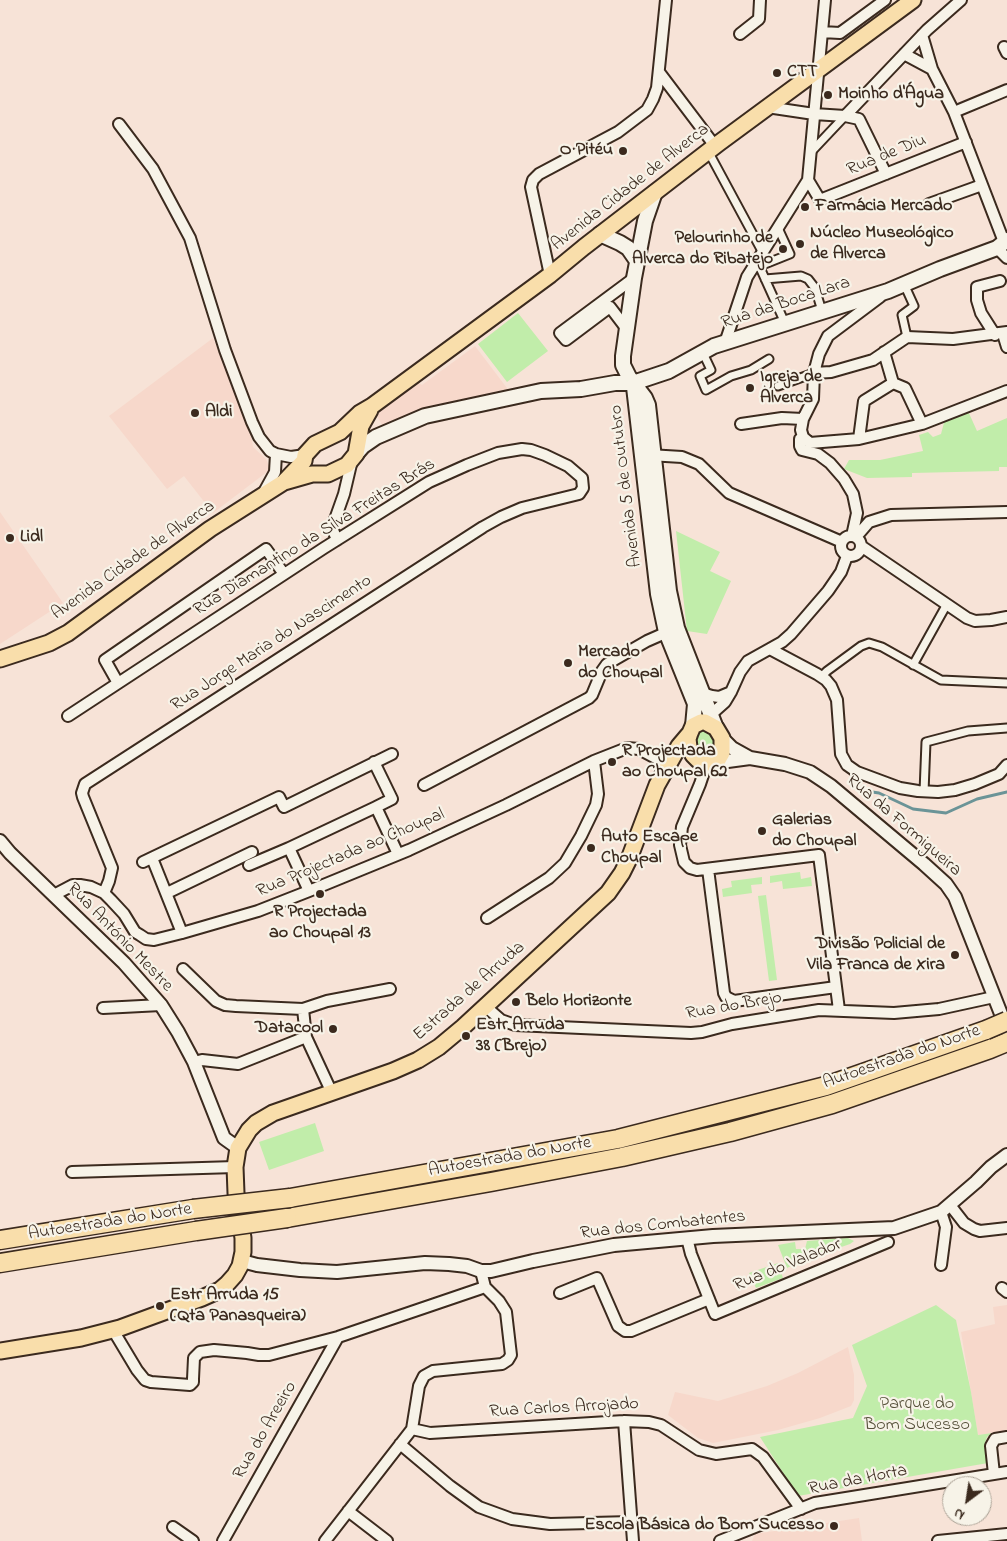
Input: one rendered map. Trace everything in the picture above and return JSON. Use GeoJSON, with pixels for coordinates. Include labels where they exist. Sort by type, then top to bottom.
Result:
{"type":"FeatureCollection","features":[{"type":"Feature","properties":{"kind":"highway","name":"Autoestrada do Norte"},"geometry":{"type":"LineString","coordinates":[[0,1240],[193,1209],[290,1198],[618,1139],[826,1086],[986,1030],[1007,1020]]}},
{"type":"Feature","properties":{"kind":"highway","name":"Autoestrada do Norte"},"geometry":{"type":"LineString","coordinates":[[0,1263],[287,1218],[612,1159],[730,1132],[832,1104],[990,1050],[1007,1042]]}},
{"type":"Feature","properties":{"kind":"main road","name":"Avenida Cidade de Alverca"},"geometry":{"type":"LineString","coordinates":[[284,482],[316,444],[340,432],[360,413],[550,275],[712,148],[913,0]]}},
{"type":"Feature","properties":{"kind":"main road","name":"Avenida 5 de Outubro"},"geometry":{"type":"LineString","coordinates":[[655,192],[645,221],[637,261],[626,328],[623,365],[633,384],[647,455],[647,492],[658,594],[695,704],[706,727]]}},
{"type":"Feature","properties":{"kind":"main road"},"geometry":{"type":"LineString","coordinates":[[600,234],[628,248],[637,261]]}},
{"type":"Feature","properties":{"kind":"main road","name":"Rua da Boca Lara"},"geometry":{"type":"LineString","coordinates":[[355,451],[376,437],[426,416],[541,391],[615,383],[633,384],[669,371],[703,352],[725,343],[888,291],[1003,243]]}},
{"type":"Feature","properties":{"kind":"main road","name":"Avenida Cidade de Alverca"},"geometry":{"type":"LineString","coordinates":[[355,451],[361,426],[372,406]]}},
{"type":"Feature","properties":{"kind":"main road"},"geometry":{"type":"LineString","coordinates":[[328,474],[341,469],[355,451],[350,433],[340,432]]}},
{"type":"Feature","properties":{"kind":"main road"},"geometry":{"type":"LineString","coordinates":[[304,458],[307,471],[312,474]]}},
{"type":"Feature","properties":{"kind":"main road","name":"Avenida Cidade de Alverca"},"geometry":{"type":"LineString","coordinates":[[0,659],[49,643],[68,633],[210,529],[284,482],[312,474],[328,474]]}},
{"type":"Feature","properties":{"kind":"main road","name":"Avenida 5 de Outubro"},"geometry":{"type":"LineString","coordinates":[[671,630],[702,693],[706,727]]}},
{"type":"Feature","properties":{"kind":"main road"},"geometry":{"type":"LineString","coordinates":[[669,765],[679,760],[706,762],[718,760],[722,753],[706,727],[688,739],[693,755],[706,762]]}},
{"type":"Feature","properties":{"kind":"main road","name":"Estrada de Arruda"},"geometry":{"type":"LineString","coordinates":[[242,1261],[244,1244],[236,1192],[235,1167],[238,1148],[249,1130],[265,1118],[289,1107],[393,1071],[418,1060],[439,1047],[596,906],[616,882],[629,859],[657,785],[679,746],[706,727]]}},
{"type":"Feature","properties":{"kind":"main road"},"geometry":{"type":"LineString","coordinates":[[0,1351],[81,1338],[113,1330],[187,1304],[220,1290],[235,1275],[242,1261]]}},
{"type":"Feature","properties":{"kind":"street"},"geometry":{"type":"LineString","coordinates":[[550,275],[531,188],[533,180],[539,174],[618,132],[647,110],[657,88],[666,0]]}},
{"type":"Feature","properties":{"kind":"street"},"geometry":{"type":"LineString","coordinates":[[740,34],[759,19],[760,0]]}},
{"type":"Feature","properties":{"kind":"street"},"geometry":{"type":"LineString","coordinates":[[725,343],[747,277],[760,260],[808,180],[826,0]]}},
{"type":"Feature","properties":{"kind":"street"},"geometry":{"type":"LineString","coordinates":[[822,32],[840,33],[885,0]]}},
{"type":"Feature","properties":{"kind":"street"},"geometry":{"type":"LineString","coordinates":[[810,152],[922,35],[961,0]]}},
{"type":"Feature","properties":{"kind":"street"},"geometry":{"type":"LineString","coordinates":[[922,35],[932,69],[954,112],[966,142],[1007,258]]}},
{"type":"Feature","properties":{"kind":"street"},"geometry":{"type":"LineString","coordinates":[[904,54],[932,69]]}},
{"type":"Feature","properties":{"kind":"street"},"geometry":{"type":"LineString","coordinates":[[659,72],[712,148],[760,260],[765,279],[785,323]]}},
{"type":"Feature","properties":{"kind":"street"},"geometry":{"type":"LineString","coordinates":[[954,112],[1007,90]]}},
{"type":"Feature","properties":{"kind":"street"},"geometry":{"type":"LineString","coordinates":[[653,99],[667,95],[676,96]]}},
{"type":"Feature","properties":{"kind":"street"},"geometry":{"type":"LineString","coordinates":[[767,107],[858,119],[886,174]]}},
{"type":"Feature","properties":{"kind":"street"},"geometry":{"type":"LineString","coordinates":[[119,124],[153,169],[190,238],[225,350],[252,422],[264,445],[276,454],[304,458]]}},
{"type":"Feature","properties":{"kind":"street","name":"Rua de Diu"},"geometry":{"type":"LineString","coordinates":[[808,180],[820,200],[966,142]]}},
{"type":"Feature","properties":{"kind":"street"},"geometry":{"type":"LineString","coordinates":[[929,204],[982,185]]}},
{"type":"Feature","properties":{"kind":"street"},"geometry":{"type":"LineString","coordinates":[[760,260],[790,254],[778,228]]}},
{"type":"Feature","properties":{"kind":"street"},"geometry":{"type":"LineString","coordinates":[[765,279],[801,276],[808,279],[815,288],[822,311]]}},
{"type":"Feature","properties":{"kind":"street"},"geometry":{"type":"LineString","coordinates":[[626,328],[610,307],[566,340],[560,333],[634,278]]}},
{"type":"Feature","properties":{"kind":"street"},"geometry":{"type":"LineString","coordinates":[[1000,281],[977,287],[977,300],[981,313],[1002,334],[1007,347]]}},
{"type":"Feature","properties":{"kind":"street"},"geometry":{"type":"LineString","coordinates":[[904,284],[914,306],[902,315],[907,337]]}},
{"type":"Feature","properties":{"kind":"street"},"geometry":{"type":"LineString","coordinates":[[854,537],[857,513],[853,494],[844,479],[830,463],[818,454],[802,450],[800,446],[800,439],[802,437],[800,430],[803,419],[814,399],[814,372],[819,354],[828,336],[888,291]]}},
{"type":"Feature","properties":{"kind":"street"},"geometry":{"type":"LineString","coordinates":[[778,386],[814,372],[831,372],[873,360],[907,337],[953,339],[1002,334]]}},
{"type":"Feature","properties":{"kind":"street"},"geometry":{"type":"LineString","coordinates":[[703,352],[711,370],[700,376],[706,390],[731,376],[751,370],[769,360]]}},
{"type":"Feature","properties":{"kind":"street"},"geometry":{"type":"LineString","coordinates":[[884,352],[893,383]]}},
{"type":"Feature","properties":{"kind":"street"},"geometry":{"type":"LineString","coordinates":[[893,383],[905,388],[922,424]]}},
{"type":"Feature","properties":{"kind":"street"},"geometry":{"type":"LineString","coordinates":[[859,439],[864,401],[893,383]]}},
{"type":"Feature","properties":{"kind":"street"},"geometry":{"type":"LineString","coordinates":[[802,437],[810,442],[859,439],[922,424],[1007,391]]}},
{"type":"Feature","properties":{"kind":"street"},"geometry":{"type":"LineString","coordinates":[[741,424],[782,418],[803,419]]}},
{"type":"Feature","properties":{"kind":"street","name":"Rua Diamantino da Silva Freitas Brás"},"geometry":{"type":"LineString","coordinates":[[68,716],[284,574],[429,482],[467,465],[498,453],[522,449],[531,450],[545,455],[579,474],[584,482],[583,488]]}},
{"type":"Feature","properties":{"kind":"street"},"geometry":{"type":"LineString","coordinates":[[337,540],[333,525],[344,494],[355,451]]}},
{"type":"Feature","properties":{"kind":"street"},"geometry":{"type":"LineString","coordinates":[[262,496],[274,476],[276,454]]}},
{"type":"Feature","properties":{"kind":"street"},"geometry":{"type":"LineString","coordinates":[[647,455],[682,458],[699,464],[729,493],[842,542]]}},
{"type":"Feature","properties":{"kind":"street"},"geometry":{"type":"LineString","coordinates":[[328,474],[338,480],[344,494]]}},
{"type":"Feature","properties":{"kind":"street","name":"Rua Jorge Maria do Nascimento"},"geometry":{"type":"LineString","coordinates":[[104,893],[112,868],[83,797],[83,787],[88,781],[483,527],[522,508],[575,495],[582,491],[583,488]]}},
{"type":"Feature","properties":{"kind":"street"},"geometry":{"type":"LineString","coordinates":[[862,546],[857,555],[851,557],[844,554],[841,548],[842,542],[846,538],[854,537],[869,522],[891,515],[1007,512]]}},
{"type":"Feature","properties":{"kind":"street"},"geometry":{"type":"LineString","coordinates":[[854,537],[860,541],[862,546],[971,620],[991,620],[1007,617]]}},
{"type":"Feature","properties":{"kind":"street"},"geometry":{"type":"LineString","coordinates":[[118,683],[105,660],[266,549],[284,574]]}},
{"type":"Feature","properties":{"kind":"street"},"geometry":{"type":"LineString","coordinates":[[706,727],[725,702],[740,672],[748,662],[787,638],[828,591],[841,572],[847,556]]}},
{"type":"Feature","properties":{"kind":"street"},"geometry":{"type":"LineString","coordinates":[[913,665],[947,604]]}},
{"type":"Feature","properties":{"kind":"street"},"geometry":{"type":"LineString","coordinates":[[424,785],[589,698],[607,664],[671,630]]}},
{"type":"Feature","properties":{"kind":"street"},"geometry":{"type":"LineString","coordinates":[[822,677],[825,672],[865,643],[869,643],[882,647],[941,680],[1007,683]]}},
{"type":"Feature","properties":{"kind":"street"},"geometry":{"type":"LineString","coordinates":[[770,648],[822,677],[831,686],[837,700],[839,748],[843,760],[857,772],[900,788],[924,792],[947,791],[962,788],[999,774],[1007,765]]}},
{"type":"Feature","properties":{"kind":"street"},"geometry":{"type":"LineString","coordinates":[[702,693],[719,697],[731,692]]}},
{"type":"Feature","properties":{"kind":"street","name":"Rua da Formigueira"},"geometry":{"type":"LineString","coordinates":[[706,727],[732,748],[750,758]]}},
{"type":"Feature","properties":{"kind":"street"},"geometry":{"type":"LineString","coordinates":[[924,792],[926,742],[968,731],[1007,728]]}},
{"type":"Feature","properties":{"kind":"street","name":"Rua Projectada ao Choupal"},"geometry":{"type":"LineString","coordinates":[[54,895],[73,885],[80,884],[91,887],[104,893],[118,907],[135,932],[146,939],[154,940],[182,934],[258,911],[309,891],[398,854],[594,761],[627,748],[634,747],[643,750],[669,765]]}},
{"type":"Feature","properties":{"kind":"street"},"geometry":{"type":"LineString","coordinates":[[182,934],[167,893],[147,860],[279,797],[284,807],[392,754]]}},
{"type":"Feature","properties":{"kind":"street","name":"Rua da Formigueira"},"geometry":{"type":"LineString","coordinates":[[706,762],[750,758],[810,772],[871,819],[946,884],[958,903],[1007,1029]]}},
{"type":"Feature","properties":{"kind":"street"},"geometry":{"type":"LineString","coordinates":[[487,918],[549,878],[565,862],[581,836],[596,805],[598,794],[594,761]]}},
{"type":"Feature","properties":{"kind":"street"},"geometry":{"type":"LineString","coordinates":[[250,865],[392,800],[374,762]]}},
{"type":"Feature","properties":{"kind":"street"},"geometry":{"type":"LineString","coordinates":[[706,762],[700,784],[682,827],[680,845],[682,858],[686,865],[693,869],[819,855],[839,1010]]}},
{"type":"Feature","properties":{"kind":"street"},"geometry":{"type":"LineString","coordinates":[[376,807],[398,854]]}},
{"type":"Feature","properties":{"kind":"street","name":"Rua António Mestre"},"geometry":{"type":"LineString","coordinates":[[0,841],[10,853],[124,963],[161,1005],[194,1062],[222,1134],[228,1142],[238,1148]]}},
{"type":"Feature","properties":{"kind":"street"},"geometry":{"type":"LineString","coordinates":[[288,848],[309,891]]}},
{"type":"Feature","properties":{"kind":"street"},"geometry":{"type":"LineString","coordinates":[[167,893],[252,852]]}},
{"type":"Feature","properties":{"kind":"street"},"geometry":{"type":"LineString","coordinates":[[708,868],[726,997],[734,1001],[836,988]]}},
{"type":"Feature","properties":{"kind":"street"},"geometry":{"type":"LineString","coordinates":[[183,969],[220,1003],[236,1006],[303,1009],[327,1001],[390,989]]}},
{"type":"Feature","properties":{"kind":"street","name":"Rua do Brejo"},"geometry":{"type":"LineString","coordinates":[[485,1006],[501,1020],[515,1025],[691,1034],[732,1024],[819,1010],[903,1012],[939,1009],[994,997]]}},
{"type":"Feature","properties":{"kind":"street"},"geometry":{"type":"LineString","coordinates":[[103,1008],[161,1005]]}},
{"type":"Feature","properties":{"kind":"street"},"geometry":{"type":"LineString","coordinates":[[303,1009],[306,1037],[332,1093]]}},
{"type":"Feature","properties":{"kind":"street"},"geometry":{"type":"LineString","coordinates":[[194,1062],[202,1060],[238,1064],[306,1037]]}},
{"type":"Feature","properties":{"kind":"street","name":"Rua dos Combatentes"},"geometry":{"type":"LineString","coordinates":[[242,1261],[257,1265],[328,1272],[372,1270],[425,1263],[467,1266],[481,1271],[491,1271],[614,1245],[687,1238],[894,1228],[946,1209],[990,1167],[1007,1155]]}},
{"type":"Feature","properties":{"kind":"street"},"geometry":{"type":"LineString","coordinates":[[72,1172],[235,1167]]}},
{"type":"Feature","properties":{"kind":"street"},"geometry":{"type":"LineString","coordinates":[[946,1209],[964,1223],[980,1231],[1007,1228]]}},
{"type":"Feature","properties":{"kind":"street"},"geometry":{"type":"LineString","coordinates":[[942,1265],[946,1209]]}},
{"type":"Feature","properties":{"kind":"street","name":"Rua do Valador"},"geometry":{"type":"LineString","coordinates":[[687,1238],[691,1254],[715,1314],[888,1242]]}},
{"type":"Feature","properties":{"kind":"street"},"geometry":{"type":"LineString","coordinates":[[324,1541],[412,1429],[421,1379],[433,1370],[502,1364],[511,1355],[506,1312],[499,1301],[485,1287],[481,1271]]}},
{"type":"Feature","properties":{"kind":"street"},"geometry":{"type":"LineString","coordinates":[[560,1293],[597,1278],[618,1326],[628,1332],[709,1299]]}},
{"type":"Feature","properties":{"kind":"street"},"geometry":{"type":"LineString","coordinates":[[113,1330],[145,1380],[184,1386],[190,1385],[193,1382],[193,1362],[196,1355],[200,1352],[214,1350],[259,1356],[269,1355],[338,1337],[485,1287]]}},
{"type":"Feature","properties":{"kind":"street","name":"Rua do Areeiro"},"geometry":{"type":"LineString","coordinates":[[223,1541],[338,1337]]}},
{"type":"Feature","properties":{"kind":"street"},"geometry":{"type":"LineString","coordinates":[[624,1421],[633,1541]]}},
{"type":"Feature","properties":{"kind":"street","name":"Rua Carlos Arrojado"},"geometry":{"type":"LineString","coordinates":[[412,1429],[430,1432],[624,1421],[649,1422],[661,1425],[698,1450],[716,1454],[752,1449],[763,1457],[802,1509]]}},
{"type":"Feature","properties":{"kind":"street"},"geometry":{"type":"LineString","coordinates":[[994,1474],[991,1446],[995,1439],[1007,1437]]}},
{"type":"Feature","properties":{"kind":"street"},"geometry":{"type":"LineString","coordinates":[[400,1444],[450,1486],[479,1507],[512,1519],[550,1524],[632,1522]]}},
{"type":"Feature","properties":{"kind":"street","name":"Rua da Horta"},"geometry":{"type":"LineString","coordinates":[[720,1541],[815,1503],[1007,1472]]}},
{"type":"Feature","properties":{"kind":"street"},"geometry":{"type":"LineString","coordinates":[[348,1511],[387,1541]]}},
{"type":"Feature","properties":{"kind":"street"},"geometry":{"type":"LineString","coordinates":[[173,1527],[193,1541]]}},
{"type":"Feature","properties":{"kind":"street"},"geometry":{"type":"LineString","coordinates":[[938,1541],[1007,1534]]}},
{"type":"Feature","properties":{"kind":"shaded area"},"geometry":{"type":"Polygon","coordinates":[[[213,338],[250,430],[253,447],[266,459],[269,466],[268,471],[213,513],[184,476],[167,489],[109,416],[213,338]]]}},
{"type":"Feature","properties":{"kind":"shaded area"},"geometry":{"type":"Polygon","coordinates":[[[475,346],[510,392],[405,417],[382,425],[376,414],[419,383],[422,385],[475,346]]]}},
{"type":"Feature","properties":{"kind":"shaded area"},"geometry":{"type":"Polygon","coordinates":[[[0,512],[63,603],[0,644],[0,512]]]}},
{"type":"Feature","properties":{"kind":"shaded area"},"geometry":{"type":"Polygon","coordinates":[[[1007,1305],[1007,1431],[978,1435],[961,1332],[995,1324],[993,1307],[1007,1305]]]}},
{"type":"Feature","properties":{"kind":"shaded area"},"geometry":{"type":"Polygon","coordinates":[[[848,1347],[854,1375],[854,1400],[851,1406],[820,1418],[778,1430],[713,1443],[698,1438],[668,1415],[675,1392],[718,1401],[767,1386],[798,1373],[848,1347]]]}},
{"type":"Feature","properties":{"kind":"shaded area","name":"Escola Básica do Bom Sucesso"},"geometry":{"type":"Polygon","coordinates":[[[859,1518],[862,1541],[752,1541],[755,1534],[859,1518]]]}},
{"type":"Feature","properties":{"kind":"green space"},"geometry":{"type":"Polygon","coordinates":[[[518,313],[548,351],[507,382],[478,344],[518,313]]]}},
{"type":"Feature","properties":{"kind":"green space"},"geometry":{"type":"Polygon","coordinates":[[[968,411],[977,431],[1007,418],[1007,467],[999,467],[999,471],[912,473],[912,477],[867,478],[844,469],[849,460],[880,460],[923,451],[919,435],[928,432],[933,437],[941,434],[945,419],[968,411]]]}},
{"type":"Feature","properties":{"kind":"green space"},"geometry":{"type":"Polygon","coordinates":[[[676,531],[720,552],[710,571],[731,581],[707,634],[687,631],[676,531]]]}},
{"type":"Feature","properties":{"kind":"green space"},"geometry":{"type":"Polygon","coordinates":[[[703,729],[711,731],[718,746],[712,756],[705,757],[694,747],[696,733],[703,729]]]}},
{"type":"Feature","properties":{"kind":"green space"},"geometry":{"type":"Polygon","coordinates":[[[800,872],[801,879],[811,877],[812,886],[783,889],[782,881],[770,883],[770,876],[800,872]]]}},
{"type":"Feature","properties":{"kind":"green space"},"geometry":{"type":"Polygon","coordinates":[[[762,877],[762,884],[751,885],[752,893],[723,897],[722,889],[732,887],[731,881],[762,877]]]}},
{"type":"Feature","properties":{"kind":"green space"},"geometry":{"type":"Polygon","coordinates":[[[766,895],[777,980],[769,981],[758,896],[766,895]]]}},
{"type":"Feature","properties":{"kind":"green space"},"geometry":{"type":"Polygon","coordinates":[[[315,1123],[324,1151],[269,1170],[259,1142],[315,1123]]]}},
{"type":"Feature","properties":{"kind":"green space"},"geometry":{"type":"Polygon","coordinates":[[[848,1238],[854,1241],[787,1268],[778,1245],[795,1242],[796,1249],[805,1249],[807,1241],[848,1238]]]}},
{"type":"Feature","properties":{"kind":"green space"},"geometry":{"type":"Polygon","coordinates":[[[778,1263],[783,1278],[756,1288],[749,1273],[778,1263]]]}},
{"type":"Feature","properties":{"kind":"green space","name":"Parque do Bom Sucesso"},"geometry":{"type":"Polygon","coordinates":[[[936,1305],[956,1320],[978,1435],[992,1433],[987,1437],[985,1443],[988,1463],[798,1496],[760,1437],[853,1418],[867,1386],[852,1345],[936,1305]]]}},
{"type":"Feature","properties":{"kind":"waterway"},"geometry":{"type":"LineString","coordinates":[[859,790],[879,793],[913,809],[946,813],[977,799],[1007,792]]}},
{"type":"Feature","properties":{"kind":"place","name":"CTT"},"geometry":{"type":"Point","coordinates":[777,73]}},
{"type":"Feature","properties":{"kind":"place","name":"Moinho d'Água"},"geometry":{"type":"Point","coordinates":[828,95]}},
{"type":"Feature","properties":{"kind":"place","name":"O Pitéu"},"geometry":{"type":"Point","coordinates":[623,151]}},
{"type":"Feature","properties":{"kind":"place","name":"Farmácia Mercado"},"geometry":{"type":"Point","coordinates":[805,207]}},
{"type":"Feature","properties":{"kind":"place","name":"Núcleo Museológico de Alverca"},"geometry":{"type":"Point","coordinates":[800,244]}},
{"type":"Feature","properties":{"kind":"place","name":"Pelourinho de Alverca do Ribatejo"},"geometry":{"type":"Point","coordinates":[783,249]}},
{"type":"Feature","properties":{"kind":"place","name":"Igreja de Alverca"},"geometry":{"type":"Point","coordinates":[750,388]}},
{"type":"Feature","properties":{"kind":"place","name":"Aldi"},"geometry":{"type":"Point","coordinates":[195,413]}},
{"type":"Feature","properties":{"kind":"place","name":"Lidl"},"geometry":{"type":"Point","coordinates":[10,538]}},
{"type":"Feature","properties":{"kind":"place","name":"Mercado do Choupal"},"geometry":{"type":"Point","coordinates":[568,663]}},
{"type":"Feature","properties":{"kind":"place","name":"R Projectada ao Choupal 62"},"geometry":{"type":"Point","coordinates":[612,762]}},
{"type":"Feature","properties":{"kind":"place","name":"Galerias do Choupal"},"geometry":{"type":"Point","coordinates":[762,831]}},
{"type":"Feature","properties":{"kind":"place","name":"Auto Escape Choupal"},"geometry":{"type":"Point","coordinates":[591,848]}},
{"type":"Feature","properties":{"kind":"place","name":"R Projectada ao Choupal 13"},"geometry":{"type":"Point","coordinates":[320,894]}},
{"type":"Feature","properties":{"kind":"place","name":"Divisão Policial de Vila Franca de Xira"},"geometry":{"type":"Point","coordinates":[955,955]}},
{"type":"Feature","properties":{"kind":"place","name":"Belo Horizonte"},"geometry":{"type":"Point","coordinates":[516,1002]}},
{"type":"Feature","properties":{"kind":"place","name":"Datacool"},"geometry":{"type":"Point","coordinates":[333,1029]}},
{"type":"Feature","properties":{"kind":"place","name":"Estr Arruda 38 (Brejo)"},"geometry":{"type":"Point","coordinates":[466,1036]}},
{"type":"Feature","properties":{"kind":"place","name":"Estr Arruda 15 (Qta Panasqueira)"},"geometry":{"type":"Point","coordinates":[160,1306]}},
{"type":"Feature","properties":{"kind":"place","name":"Escola Básica do Bom Sucesso"},"geometry":{"type":"Point","coordinates":[834,1526]}}]}
